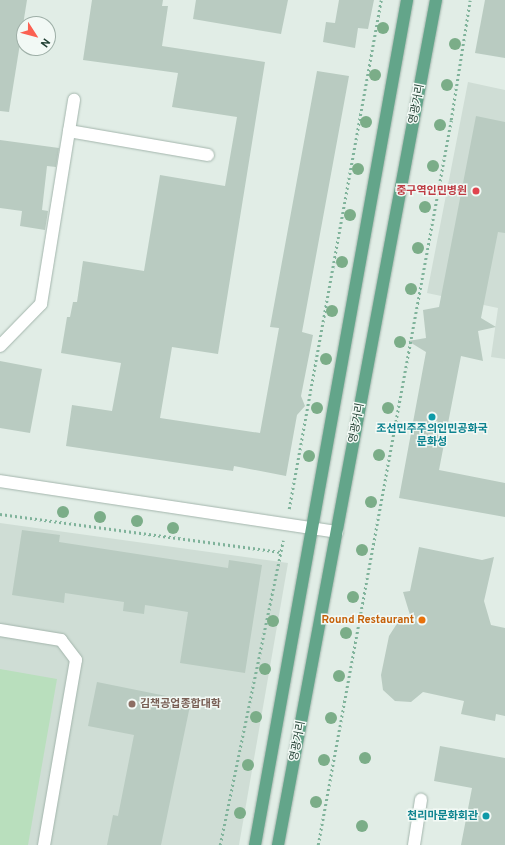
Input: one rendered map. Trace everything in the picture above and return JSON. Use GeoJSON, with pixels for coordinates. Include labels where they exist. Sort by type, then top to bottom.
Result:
{"type":"FeatureCollection","features":[{"type":"Feature","properties":{"kind":"main road","name":"영광거리"},"geometry":{"type":"LineString","coordinates":[[255,845],[314,528],[407,0]]}},
{"type":"Feature","properties":{"kind":"main road","name":"영광거리"},"geometry":{"type":"LineString","coordinates":[[278,845],[436,0]]}},
{"type":"Feature","properties":{"kind":"street"},"geometry":{"type":"LineString","coordinates":[[0,346],[41,304],[74,100]]}},
{"type":"Feature","properties":{"kind":"street"},"geometry":{"type":"LineString","coordinates":[[69,131],[208,155]]}},
{"type":"Feature","properties":{"kind":"street"},"geometry":{"type":"LineString","coordinates":[[0,481],[337,532]]}},
{"type":"Feature","properties":{"kind":"street"},"geometry":{"type":"LineString","coordinates":[[0,630],[61,640],[76,660],[44,845]]}},
{"type":"Feature","properties":{"kind":"street"},"geometry":{"type":"LineString","coordinates":[[414,845],[421,800]]}},
{"type":"Feature","properties":{"kind":"path"},"geometry":{"type":"LineString","coordinates":[[220,845],[286,524],[381,0]]}},
{"type":"Feature","properties":{"kind":"path"},"geometry":{"type":"LineString","coordinates":[[318,845],[449,128],[470,0]]}},
{"type":"Feature","properties":{"kind":"path"},"geometry":{"type":"LineString","coordinates":[[0,514],[280,552]]}},
{"type":"Feature","properties":{"kind":"shaded area","name":"중구역인민병원"},"geometry":{"type":"Polygon","coordinates":[[[468,82],[505,90],[505,359],[491,357],[498,308],[427,293],[468,82]]]}},
{"type":"Feature","properties":{"kind":"shaded area","name":"김책공업종합대학"},"geometry":{"type":"Polygon","coordinates":[[[0,523],[288,563],[239,845],[0,845],[0,523]]]}},
{"type":"Feature","properties":{"kind":"green space"},"geometry":{"type":"Polygon","coordinates":[[[0,669],[57,679],[28,845],[0,845],[0,669]]]}},
{"type":"Feature","properties":{"kind":"building"},"geometry":{"type":"Polygon","coordinates":[[[0,0],[27,0],[24,16],[16,16],[16,56],[18,56],[9,112],[0,111],[0,0]]]}},
{"type":"Feature","properties":{"kind":"building"},"geometry":{"type":"Polygon","coordinates":[[[92,0],[163,0],[162,6],[168,6],[162,46],[265,62],[218,354],[172,347],[160,418],[260,433],[279,328],[270,327],[317,71],[349,76],[302,332],[313,335],[301,396],[305,406],[297,415],[286,476],[234,466],[233,471],[66,446],[72,405],[112,411],[121,363],[61,353],[67,317],[70,317],[73,302],[77,302],[83,261],[144,271],[160,175],[225,186],[237,117],[172,107],[178,73],[83,60],[92,0]]]}},
{"type":"Feature","properties":{"kind":"building"},"geometry":{"type":"Polygon","coordinates":[[[196,0],[288,0],[281,34],[193,19],[196,0]]]}},
{"type":"Feature","properties":{"kind":"building"},"geometry":{"type":"Polygon","coordinates":[[[339,0],[374,0],[368,29],[358,28],[355,48],[323,42],[326,22],[335,23],[339,0]]]}},
{"type":"Feature","properties":{"kind":"building"},"geometry":{"type":"Polygon","coordinates":[[[485,0],[505,0],[505,58],[475,53],[485,0]]]}},
{"type":"Feature","properties":{"kind":"building"},"geometry":{"type":"Polygon","coordinates":[[[476,116],[505,122],[505,233],[498,232],[481,318],[496,327],[478,331],[483,361],[461,356],[439,470],[505,483],[505,517],[399,498],[426,352],[408,341],[426,338],[423,310],[439,307],[476,116]]]}},
{"type":"Feature","properties":{"kind":"building"},"geometry":{"type":"Polygon","coordinates":[[[0,140],[59,148],[56,167],[47,166],[42,210],[48,211],[45,230],[20,226],[22,211],[0,208],[0,140]]]}},
{"type":"Feature","properties":{"kind":"building"},"geometry":{"type":"Polygon","coordinates":[[[0,361],[42,369],[30,433],[0,428],[0,361]]]}},
{"type":"Feature","properties":{"kind":"building"},"geometry":{"type":"Polygon","coordinates":[[[22,530],[60,535],[59,542],[228,568],[229,560],[262,565],[245,673],[180,663],[188,612],[145,605],[144,614],[123,611],[124,602],[65,593],[64,603],[12,595],[22,530]]]}},
{"type":"Feature","properties":{"kind":"building"},"geometry":{"type":"Polygon","coordinates":[[[419,547],[482,560],[494,557],[484,601],[491,625],[505,628],[505,716],[496,714],[495,721],[461,714],[464,701],[423,692],[411,702],[395,701],[383,690],[381,675],[389,636],[398,622],[410,615],[403,592],[410,591],[419,547]]]}},
{"type":"Feature","properties":{"kind":"building"},"geometry":{"type":"Polygon","coordinates":[[[97,682],[191,701],[161,845],[107,845],[113,815],[118,816],[134,735],[88,726],[97,682]]]}},
{"type":"Feature","properties":{"kind":"building","name":"천리마문화회관"},"geometry":{"type":"Polygon","coordinates":[[[440,746],[505,758],[505,845],[461,845],[472,788],[434,781],[440,746]]]}},
{"type":"Feature","properties":{"kind":"place","name":"중구역인민병원"},"geometry":{"type":"Point","coordinates":[476,191]}},
{"type":"Feature","properties":{"kind":"place","name":"조선민주주의인민공화국 문화성"},"geometry":{"type":"Point","coordinates":[432,417]}},
{"type":"Feature","properties":{"kind":"place","name":"Round Restaurant"},"geometry":{"type":"Point","coordinates":[422,620]}},
{"type":"Feature","properties":{"kind":"place","name":"김책공업종합대학"},"geometry":{"type":"Point","coordinates":[132,704]}},
{"type":"Feature","properties":{"kind":"place","name":"천리마문화회관"},"geometry":{"type":"Point","coordinates":[486,816]}}]}
